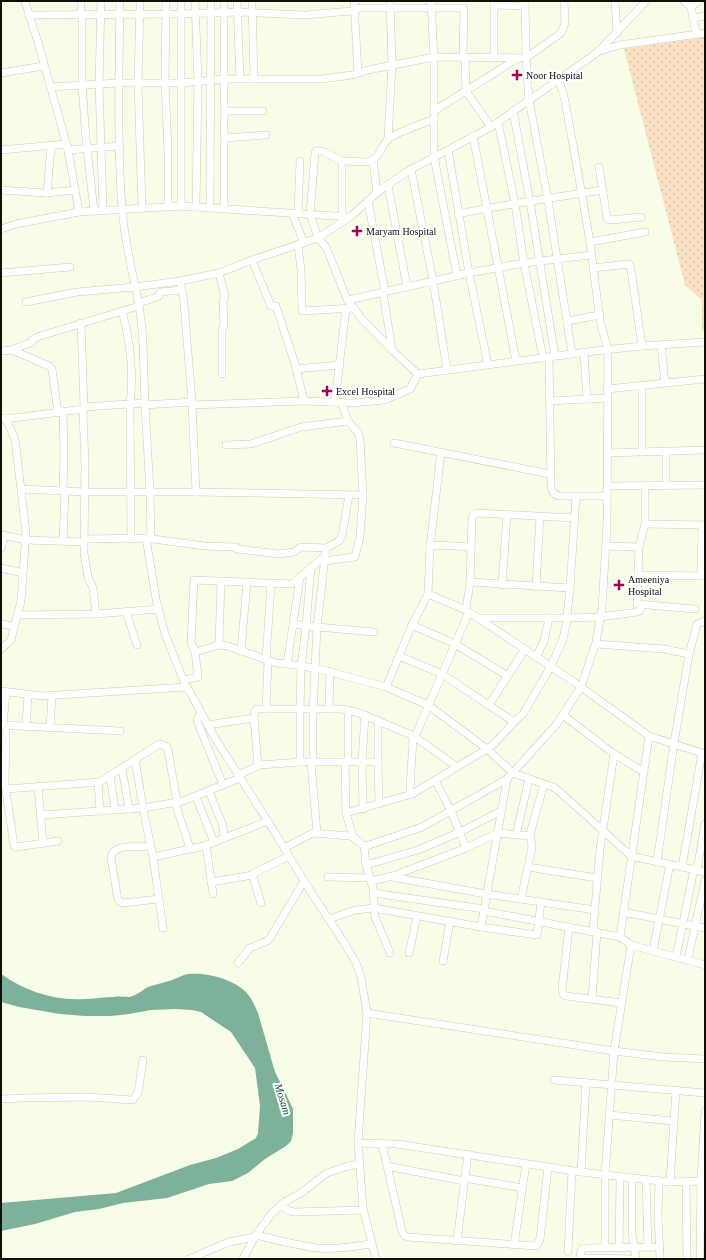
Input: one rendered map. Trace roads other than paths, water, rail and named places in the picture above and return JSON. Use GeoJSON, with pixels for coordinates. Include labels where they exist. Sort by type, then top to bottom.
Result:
{"type":"FeatureCollection","features":[{"type":"Feature","properties":{"kind":"street"},"geometry":{"type":"LineString","coordinates":[[25,1],[67,147],[79,212]]}},
{"type":"Feature","properties":{"kind":"street"},"geometry":{"type":"LineString","coordinates":[[81,1],[82,85],[94,211]]}},
{"type":"Feature","properties":{"kind":"street"},"geometry":{"type":"LineString","coordinates":[[101,1],[99,84],[103,210]]}},
{"type":"Feature","properties":{"kind":"street"},"geometry":{"type":"LineString","coordinates":[[120,1],[119,83],[122,209],[125,235],[139,304],[143,341],[150,492],[149,539],[159,609],[165,634],[184,680],[207,724],[356,963],[362,984],[367,1013],[358,1143],[364,1210],[376,1259]]}},
{"type":"Feature","properties":{"kind":"street"},"geometry":{"type":"LineString","coordinates":[[140,1],[138,83],[142,208]]}},
{"type":"Feature","properties":{"kind":"street"},"geometry":{"type":"LineString","coordinates":[[166,1],[165,83],[168,151],[168,207]]}},
{"type":"Feature","properties":{"kind":"street"},"geometry":{"type":"LineString","coordinates":[[181,1],[181,206]]}},
{"type":"Feature","properties":{"kind":"street"},"geometry":{"type":"LineString","coordinates":[[195,1],[198,81],[196,207]]}},
{"type":"Feature","properties":{"kind":"street"},"geometry":{"type":"LineString","coordinates":[[210,208],[211,1]]}},
{"type":"Feature","properties":{"kind":"street"},"geometry":{"type":"LineString","coordinates":[[224,1],[224,208]]}},
{"type":"Feature","properties":{"kind":"street"},"geometry":{"type":"LineString","coordinates":[[237,1],[240,79]]}},
{"type":"Feature","properties":{"kind":"street"},"geometry":{"type":"LineString","coordinates":[[252,1],[254,79]]}},
{"type":"Feature","properties":{"kind":"street"},"geometry":{"type":"LineString","coordinates":[[354,1],[358,73]]}},
{"type":"Feature","properties":{"kind":"street"},"geometry":{"type":"LineString","coordinates":[[50,87],[119,83],[181,83],[225,79],[321,79],[352,75],[368,70],[434,57],[526,58],[561,33],[565,23],[564,1]]}},
{"type":"Feature","properties":{"kind":"street"},"geometry":{"type":"LineString","coordinates":[[615,1],[617,33]]}},
{"type":"Feature","properties":{"kind":"street"},"geometry":{"type":"LineString","coordinates":[[26,302],[77,292],[180,281],[219,273],[252,260],[318,238],[350,217],[388,184],[411,169],[498,122],[598,52],[617,33],[639,5],[646,1]]}},
{"type":"Feature","properties":{"kind":"street"},"geometry":{"type":"LineString","coordinates":[[684,1],[691,8],[696,34]]}},
{"type":"Feature","properties":{"kind":"street"},"geometry":{"type":"LineString","coordinates":[[691,8],[699,1]]}},
{"type":"Feature","properties":{"kind":"street"},"geometry":{"type":"LineString","coordinates":[[494,57],[494,3],[525,4],[526,58],[529,100],[548,200],[572,354]]}},
{"type":"Feature","properties":{"kind":"street"},"geometry":{"type":"LineString","coordinates":[[29,15],[181,14],[224,12],[305,15],[351,11],[360,8],[390,4],[464,5],[464,58],[466,91],[491,126]]}},
{"type":"Feature","properties":{"kind":"street"},"geometry":{"type":"LineString","coordinates":[[388,140],[392,65],[390,4]]}},
{"type":"Feature","properties":{"kind":"street"},"geometry":{"type":"LineString","coordinates":[[432,5],[434,57],[434,157],[457,276]]}},
{"type":"Feature","properties":{"kind":"street"},"geometry":{"type":"LineString","coordinates":[[693,18],[705,16]]}},
{"type":"Feature","properties":{"kind":"street"},"geometry":{"type":"LineString","coordinates":[[598,52],[620,45],[705,33]]}},
{"type":"Feature","properties":{"kind":"street"},"geometry":{"type":"LineString","coordinates":[[434,111],[518,58]]}},
{"type":"Feature","properties":{"kind":"street"},"geometry":{"type":"LineString","coordinates":[[1,73],[44,66]]}},
{"type":"Feature","properties":{"kind":"street"},"geometry":{"type":"LineString","coordinates":[[364,846],[422,828],[507,779],[556,725],[581,687],[596,644],[600,617],[606,546],[608,350],[600,315],[590,242],[566,101],[559,79]]}},
{"type":"Feature","properties":{"kind":"street"},"geometry":{"type":"LineString","coordinates":[[224,110],[263,111]]}},
{"type":"Feature","properties":{"kind":"street"},"geometry":{"type":"LineString","coordinates":[[513,111],[540,261],[549,357],[550,474],[552,491],[554,495],[607,496]]}},
{"type":"Feature","properties":{"kind":"street"},"geometry":{"type":"LineString","coordinates":[[418,374],[361,318],[348,300],[326,247],[318,238],[310,214],[314,153],[316,151],[322,152],[342,161],[368,162],[374,160],[388,140],[393,136],[434,119]]}},
{"type":"Feature","properties":{"kind":"street"},"geometry":{"type":"LineString","coordinates":[[498,122],[515,204],[524,264],[549,357]]}},
{"type":"Feature","properties":{"kind":"street"},"geometry":{"type":"LineString","coordinates":[[224,138],[266,135]]}},
{"type":"Feature","properties":{"kind":"street"},"geometry":{"type":"LineString","coordinates":[[473,136],[497,268],[516,361]]}},
{"type":"Feature","properties":{"kind":"street"},"geometry":{"type":"LineString","coordinates":[[1,150],[51,146],[87,148],[120,146]]}},
{"type":"Feature","properties":{"kind":"street"},"geometry":{"type":"LineString","coordinates":[[47,193],[51,146]]}},
{"type":"Feature","properties":{"kind":"street"},"geometry":{"type":"LineString","coordinates":[[448,150],[459,211],[458,214],[488,365]]}},
{"type":"Feature","properties":{"kind":"street"},"geometry":{"type":"LineString","coordinates":[[374,160],[377,193]]}},
{"type":"Feature","properties":{"kind":"street"},"geometry":{"type":"LineString","coordinates":[[300,161],[295,213],[301,244],[302,311],[354,308]]}},
{"type":"Feature","properties":{"kind":"street"},"geometry":{"type":"LineString","coordinates":[[342,161],[342,216]]}},
{"type":"Feature","properties":{"kind":"street"},"geometry":{"type":"LineString","coordinates":[[599,167],[607,218],[611,220],[641,217]]}},
{"type":"Feature","properties":{"kind":"street"},"geometry":{"type":"LineString","coordinates":[[411,169],[434,281],[447,370]]}},
{"type":"Feature","properties":{"kind":"street"},"geometry":{"type":"LineString","coordinates":[[388,184],[407,287]]}},
{"type":"Feature","properties":{"kind":"street"},"geometry":{"type":"LineString","coordinates":[[1,190],[47,193],[75,190]]}},
{"type":"Feature","properties":{"kind":"street"},"geometry":{"type":"LineString","coordinates":[[458,214],[602,190]]}},
{"type":"Feature","properties":{"kind":"street"},"geometry":{"type":"LineString","coordinates":[[368,201],[384,292],[392,350]]}},
{"type":"Feature","properties":{"kind":"street"},"geometry":{"type":"LineString","coordinates":[[1,229],[16,224],[79,212],[181,206],[350,217]]}},
{"type":"Feature","properties":{"kind":"street"},"geometry":{"type":"LineString","coordinates":[[590,242],[645,232]]}},
{"type":"Feature","properties":{"kind":"street"},"geometry":{"type":"LineString","coordinates":[[348,300],[469,273],[540,261],[591,255]]}},
{"type":"Feature","properties":{"kind":"street"},"geometry":{"type":"LineString","coordinates":[[252,260],[271,306],[276,306],[296,369],[304,401]]}},
{"type":"Feature","properties":{"kind":"street"},"geometry":{"type":"LineString","coordinates":[[593,268],[629,264],[642,346]]}},
{"type":"Feature","properties":{"kind":"street"},"geometry":{"type":"LineString","coordinates":[[1,273],[70,267]]}},
{"type":"Feature","properties":{"kind":"street"},"geometry":{"type":"LineString","coordinates":[[219,273],[225,297],[223,301],[224,326],[222,330],[222,374]]}},
{"type":"Feature","properties":{"kind":"street"},"geometry":{"type":"LineString","coordinates":[[180,281],[184,303],[192,403],[196,492]]}},
{"type":"Feature","properties":{"kind":"street"},"geometry":{"type":"LineString","coordinates":[[1,351],[12,350],[32,342],[32,340],[37,338],[122,311],[159,296],[161,292],[182,290]]}},
{"type":"Feature","properties":{"kind":"street"},"geometry":{"type":"LineString","coordinates":[[1,548],[2,535],[26,540],[85,541],[149,539],[204,546],[236,547],[237,549],[279,554],[294,552],[301,547],[325,555],[355,557],[360,537],[363,495],[360,439],[358,433],[345,417],[339,402],[340,365],[346,308]]}},
{"type":"Feature","properties":{"kind":"street"},"geometry":{"type":"LineString","coordinates":[[122,311],[128,333],[132,369],[130,404],[131,539]]}},
{"type":"Feature","properties":{"kind":"street"},"geometry":{"type":"LineString","coordinates":[[567,321],[600,315]]}},
{"type":"Feature","properties":{"kind":"street"},"geometry":{"type":"LineString","coordinates":[[81,324],[85,463],[84,553],[96,614]]}},
{"type":"Feature","properties":{"kind":"street"},"geometry":{"type":"LineString","coordinates":[[418,374],[642,346],[705,342]]}},
{"type":"Feature","properties":{"kind":"street"},"geometry":{"type":"LineString","coordinates":[[661,345],[665,383]]}},
{"type":"Feature","properties":{"kind":"street"},"geometry":{"type":"LineString","coordinates":[[12,350],[49,366],[52,370],[60,412],[64,455],[63,541]]}},
{"type":"Feature","properties":{"kind":"street"},"geometry":{"type":"LineString","coordinates":[[584,353],[587,399]]}},
{"type":"Feature","properties":{"kind":"street"},"geometry":{"type":"LineString","coordinates":[[296,369],[340,365]]}},
{"type":"Feature","properties":{"kind":"street"},"geometry":{"type":"LineString","coordinates":[[1,649],[11,640],[21,601],[26,540],[15,439],[3,419],[84,408],[130,404],[304,401],[352,403],[384,400],[410,388],[418,374]]}},
{"type":"Feature","properties":{"kind":"street"},"geometry":{"type":"LineString","coordinates":[[607,389],[705,379]]}},
{"type":"Feature","properties":{"kind":"street"},"geometry":{"type":"LineString","coordinates":[[642,385],[642,452]]}},
{"type":"Feature","properties":{"kind":"street"},"geometry":{"type":"LineString","coordinates":[[549,400],[607,398]]}},
{"type":"Feature","properties":{"kind":"street"},"geometry":{"type":"LineString","coordinates":[[226,445],[251,444],[301,427],[348,421]]}},
{"type":"Feature","properties":{"kind":"street"},"geometry":{"type":"LineString","coordinates":[[394,443],[550,474]]}},
{"type":"Feature","properties":{"kind":"street"},"geometry":{"type":"LineString","coordinates":[[607,453],[705,450]]}},
{"type":"Feature","properties":{"kind":"street"},"geometry":{"type":"LineString","coordinates":[[666,451],[666,486]]}},
{"type":"Feature","properties":{"kind":"street"},"geometry":{"type":"LineString","coordinates":[[386,687],[412,625],[428,594],[430,548],[441,452]]}},
{"type":"Feature","properties":{"kind":"street"},"geometry":{"type":"LineString","coordinates":[[607,486],[705,485]]}},
{"type":"Feature","properties":{"kind":"street"},"geometry":{"type":"LineString","coordinates":[[645,486],[645,524],[638,548],[637,604],[695,609]]}},
{"type":"Feature","properties":{"kind":"street"},"geometry":{"type":"LineString","coordinates":[[21,489],[85,492],[363,495]]}},
{"type":"Feature","properties":{"kind":"street"},"geometry":{"type":"LineString","coordinates":[[184,680],[198,677],[195,652],[191,643],[194,580],[292,584],[341,539],[349,495]]}},
{"type":"Feature","properties":{"kind":"street"},"geometry":{"type":"LineString","coordinates":[[346,813],[412,794],[494,744],[523,714],[551,666],[563,639],[570,588],[576,496]]}},
{"type":"Feature","properties":{"kind":"street"},"geometry":{"type":"LineString","coordinates":[[412,794],[410,790],[413,738],[417,732],[468,611],[473,515],[477,513],[574,518]]}},
{"type":"Feature","properties":{"kind":"street"},"geometry":{"type":"LineString","coordinates":[[502,585],[507,515]]}},
{"type":"Feature","properties":{"kind":"street"},"geometry":{"type":"LineString","coordinates":[[536,587],[540,516]]}},
{"type":"Feature","properties":{"kind":"street"},"geometry":{"type":"LineString","coordinates":[[638,575],[703,576],[704,525],[645,524]]}},
{"type":"Feature","properties":{"kind":"street"},"geometry":{"type":"LineString","coordinates":[[430,548],[436,545],[471,547]]}},
{"type":"Feature","properties":{"kind":"street"},"geometry":{"type":"LineString","coordinates":[[606,546],[638,548]]}},
{"type":"Feature","properties":{"kind":"street"},"geometry":{"type":"LineString","coordinates":[[317,833],[312,762],[313,709],[317,627],[325,555]]}},
{"type":"Feature","properties":{"kind":"street"},"geometry":{"type":"LineString","coordinates":[[300,762],[301,666],[311,567]]}},
{"type":"Feature","properties":{"kind":"street"},"geometry":{"type":"LineString","coordinates":[[1,568],[23,573]]}},
{"type":"Feature","properties":{"kind":"street"},"geometry":{"type":"LineString","coordinates":[[287,664],[300,577]]}},
{"type":"Feature","properties":{"kind":"street"},"geometry":{"type":"LineString","coordinates":[[219,645],[221,581]]}},
{"type":"Feature","properties":{"kind":"street"},"geometry":{"type":"LineString","coordinates":[[241,651],[247,582]]}},
{"type":"Feature","properties":{"kind":"street"},"geometry":{"type":"LineString","coordinates":[[470,582],[570,588]]}},
{"type":"Feature","properties":{"kind":"street"},"geometry":{"type":"LineString","coordinates":[[266,709],[271,583]]}},
{"type":"Feature","properties":{"kind":"street"},"geometry":{"type":"LineString","coordinates":[[428,594],[468,611],[551,666],[649,736],[704,753],[682,867]]}},
{"type":"Feature","properties":{"kind":"street"},"geometry":{"type":"LineString","coordinates":[[477,618],[600,617],[638,612],[640,611],[641,604]]}},
{"type":"Feature","properties":{"kind":"street"},"geometry":{"type":"LineString","coordinates":[[17,615],[96,614],[159,609]]}},
{"type":"Feature","properties":{"kind":"street"},"geometry":{"type":"LineString","coordinates":[[126,612],[137,645]]}},
{"type":"Feature","properties":{"kind":"street"},"geometry":{"type":"LineString","coordinates":[[536,657],[545,637],[549,618]]}},
{"type":"Feature","properties":{"kind":"street"},"geometry":{"type":"LineString","coordinates":[[657,862],[689,654],[698,624],[705,621]]}},
{"type":"Feature","properties":{"kind":"street"},"geometry":{"type":"LineString","coordinates":[[1,624],[14,626]]}},
{"type":"Feature","properties":{"kind":"street"},"geometry":{"type":"LineString","coordinates":[[293,624],[374,632]]}},
{"type":"Feature","properties":{"kind":"street"},"geometry":{"type":"LineString","coordinates":[[412,625],[455,644],[508,676]]}},
{"type":"Feature","properties":{"kind":"street"},"geometry":{"type":"LineString","coordinates":[[596,644],[664,649],[689,654]]}},
{"type":"Feature","properties":{"kind":"street"},"geometry":{"type":"LineString","coordinates":[[195,652],[219,645],[228,646],[276,663],[330,671],[386,687],[428,705],[487,749],[513,773],[553,787],[560,792],[631,856],[705,872]]}},
{"type":"Feature","properties":{"kind":"street"},"geometry":{"type":"LineString","coordinates":[[489,705],[525,649]]}},
{"type":"Feature","properties":{"kind":"street"},"geometry":{"type":"LineString","coordinates":[[399,656],[442,674],[514,722]]}},
{"type":"Feature","properties":{"kind":"street"},"geometry":{"type":"LineString","coordinates":[[329,709],[330,671]]}},
{"type":"Feature","properties":{"kind":"street"},"geometry":{"type":"LineString","coordinates":[[58,841],[14,847],[6,789],[3,692],[52,695],[187,687]]}},
{"type":"Feature","properties":{"kind":"street"},"geometry":{"type":"LineString","coordinates":[[26,727],[28,694]]}},
{"type":"Feature","properties":{"kind":"street"},"geometry":{"type":"LineString","coordinates":[[50,728],[52,695]]}},
{"type":"Feature","properties":{"kind":"street"},"geometry":{"type":"LineString","coordinates":[[258,766],[254,718],[255,711],[257,709],[329,709],[348,710],[365,715],[414,736],[456,767]]}},
{"type":"Feature","properties":{"kind":"street"},"geometry":{"type":"LineString","coordinates":[[348,710],[346,813],[353,837]]}},
{"type":"Feature","properties":{"kind":"street"},"geometry":{"type":"LineString","coordinates":[[201,713],[197,719],[198,723],[223,785]]}},
{"type":"Feature","properties":{"kind":"street"},"geometry":{"type":"LineString","coordinates":[[363,808],[362,762],[365,715]]}},
{"type":"Feature","properties":{"kind":"street"},"geometry":{"type":"LineString","coordinates":[[562,715],[614,754],[644,772]]}},
{"type":"Feature","properties":{"kind":"street"},"geometry":{"type":"LineString","coordinates":[[207,724],[254,718]]}},
{"type":"Feature","properties":{"kind":"street"},"geometry":{"type":"LineString","coordinates":[[378,720],[379,804]]}},
{"type":"Feature","properties":{"kind":"street"},"geometry":{"type":"LineString","coordinates":[[3,726],[120,731]]}},
{"type":"Feature","properties":{"kind":"street"},"geometry":{"type":"LineString","coordinates":[[620,937],[649,736]]}},
{"type":"Feature","properties":{"kind":"street"},"geometry":{"type":"LineString","coordinates":[[6,789],[98,782],[160,744],[167,747],[176,802],[190,848]]}},
{"type":"Feature","properties":{"kind":"street"},"geometry":{"type":"LineString","coordinates":[[592,999],[595,910],[602,830],[614,754]]}},
{"type":"Feature","properties":{"kind":"street"},"geometry":{"type":"LineString","coordinates":[[135,760],[153,857],[163,928]]}},
{"type":"Feature","properties":{"kind":"street"},"geometry":{"type":"LineString","coordinates":[[41,815],[143,808],[189,800],[223,785],[258,766],[300,762],[378,762]]}},
{"type":"Feature","properties":{"kind":"street"},"geometry":{"type":"LineString","coordinates":[[122,768],[129,808]]}},
{"type":"Feature","properties":{"kind":"street"},"geometry":{"type":"LineString","coordinates":[[110,776],[115,810]]}},
{"type":"Feature","properties":{"kind":"street"},"geometry":{"type":"LineString","coordinates":[[481,927],[507,779]]}},
{"type":"Feature","properties":{"kind":"street"},"geometry":{"type":"LineString","coordinates":[[516,835],[529,779]]}},
{"type":"Feature","properties":{"kind":"street"},"geometry":{"type":"LineString","coordinates":[[435,780],[451,811],[466,848]]}},
{"type":"Feature","properties":{"kind":"street"},"geometry":{"type":"LineString","coordinates":[[98,782],[100,811]]}},
{"type":"Feature","properties":{"kind":"street"},"geometry":{"type":"LineString","coordinates":[[521,899],[532,845],[530,836],[544,784]]}},
{"type":"Feature","properties":{"kind":"street"},"geometry":{"type":"LineString","coordinates":[[38,787],[43,843]]}},
{"type":"Feature","properties":{"kind":"street"},"geometry":{"type":"LineString","coordinates":[[209,791],[223,826],[224,838]]}},
{"type":"Feature","properties":{"kind":"street"},"geometry":{"type":"LineString","coordinates":[[196,797],[214,842]]}},
{"type":"Feature","properties":{"kind":"street"},"geometry":{"type":"LineString","coordinates":[[366,865],[415,851],[460,832],[502,811]]}},
{"type":"Feature","properties":{"kind":"street"},"geometry":{"type":"LineString","coordinates":[[153,857],[206,845],[268,821]]}},
{"type":"Feature","properties":{"kind":"street"},"geometry":{"type":"LineString","coordinates":[[676,957],[705,824]]}},
{"type":"Feature","properties":{"kind":"street"},"geometry":{"type":"LineString","coordinates":[[284,848],[308,835],[317,833],[353,837],[364,846],[366,865],[371,880],[376,920],[390,953]]}},
{"type":"Feature","properties":{"kind":"street"},"geometry":{"type":"LineString","coordinates":[[328,877],[371,880],[392,876],[466,848],[498,833],[530,836]]}},
{"type":"Feature","properties":{"kind":"street"},"geometry":{"type":"LineString","coordinates":[[206,845],[213,894]]}},
{"type":"Feature","properties":{"kind":"street"},"geometry":{"type":"LineString","coordinates":[[151,847],[123,847],[113,851],[111,858],[116,893],[120,903],[159,899]]}},
{"type":"Feature","properties":{"kind":"street"},"geometry":{"type":"LineString","coordinates":[[211,882],[253,875],[255,872],[289,856]]}},
{"type":"Feature","properties":{"kind":"street"},"geometry":{"type":"LineString","coordinates":[[653,951],[658,919],[670,864]]}},
{"type":"Feature","properties":{"kind":"street"},"geometry":{"type":"LineString","coordinates":[[528,867],[598,878]]}},
{"type":"Feature","properties":{"kind":"street"},"geometry":{"type":"LineString","coordinates":[[253,875],[261,903]]}},
{"type":"Feature","properties":{"kind":"street"},"geometry":{"type":"LineString","coordinates":[[392,876],[486,894],[595,910]]}},
{"type":"Feature","properties":{"kind":"street"},"geometry":{"type":"LineString","coordinates":[[238,963],[252,946],[267,941],[270,938],[304,881]]}},
{"type":"Feature","properties":{"kind":"street"},"geometry":{"type":"LineString","coordinates":[[688,960],[694,926],[705,881]]}},
{"type":"Feature","properties":{"kind":"street"},"geometry":{"type":"LineString","coordinates":[[373,893],[484,910],[620,937],[631,945],[705,965]]}},
{"type":"Feature","properties":{"kind":"street"},"geometry":{"type":"LineString","coordinates":[[329,919],[355,910],[374,908],[481,927],[537,935],[541,902]]}},
{"type":"Feature","properties":{"kind":"street"},"geometry":{"type":"LineString","coordinates":[[623,912],[705,928]]}},
{"type":"Feature","properties":{"kind":"street"},"geometry":{"type":"LineString","coordinates":[[409,953],[418,916]]}},
{"type":"Feature","properties":{"kind":"street"},"geometry":{"type":"LineString","coordinates":[[443,961],[450,921]]}},
{"type":"Feature","properties":{"kind":"street"},"geometry":{"type":"LineString","coordinates":[[569,927],[563,994],[566,996],[621,1003]]}},
{"type":"Feature","properties":{"kind":"street"},"geometry":{"type":"LineString","coordinates":[[605,1248],[605,1175],[611,1085],[614,1051],[631,945]]}},
{"type":"Feature","properties":{"kind":"street"},"geometry":{"type":"LineString","coordinates":[[367,1013],[614,1051],[663,1057],[705,1058]]}},
{"type":"Feature","properties":{"kind":"street"},"geometry":{"type":"LineString","coordinates":[[1,1099],[86,1097],[129,1101],[134,1100],[138,1093],[143,1060]]}},
{"type":"Feature","properties":{"kind":"street"},"geometry":{"type":"LineString","coordinates":[[554,1080],[705,1093]]}},
{"type":"Feature","properties":{"kind":"street"},"geometry":{"type":"LineString","coordinates":[[580,1172],[586,1083]]}},
{"type":"Feature","properties":{"kind":"street"},"geometry":{"type":"LineString","coordinates":[[670,1182],[676,1090]]}},
{"type":"Feature","properties":{"kind":"street"},"geometry":{"type":"LineString","coordinates":[[700,1259],[705,1112]]}},
{"type":"Feature","properties":{"kind":"street"},"geometry":{"type":"LineString","coordinates":[[609,1115],[674,1121]]}},
{"type":"Feature","properties":{"kind":"street"},"geometry":{"type":"LineString","coordinates":[[358,1143],[397,1144],[572,1171],[646,1180],[670,1182],[703,1180]]}},
{"type":"Feature","properties":{"kind":"street"},"geometry":{"type":"LineString","coordinates":[[382,1144],[402,1231],[405,1236],[408,1237],[533,1246],[538,1243],[548,1167]]}},
{"type":"Feature","properties":{"kind":"street"},"geometry":{"type":"LineString","coordinates":[[457,1241],[468,1154]]}},
{"type":"Feature","properties":{"kind":"street"},"geometry":{"type":"LineString","coordinates":[[242,1259],[272,1213],[327,1173],[348,1166],[360,1164]]}},
{"type":"Feature","properties":{"kind":"street"},"geometry":{"type":"LineString","coordinates":[[514,1245],[526,1164]]}},
{"type":"Feature","properties":{"kind":"street"},"geometry":{"type":"LineString","coordinates":[[387,1166],[465,1180],[522,1188]]}},
{"type":"Feature","properties":{"kind":"street"},"geometry":{"type":"LineString","coordinates":[[568,1251],[572,1171]]}},
{"type":"Feature","properties":{"kind":"street"},"geometry":{"type":"LineString","coordinates":[[619,1248],[620,1177]]}},
{"type":"Feature","properties":{"kind":"street"},"geometry":{"type":"LineString","coordinates":[[632,1178],[632,1233],[634,1248],[636,1259],[580,1259],[582,1248],[634,1248],[660,1247]]}},
{"type":"Feature","properties":{"kind":"street"},"geometry":{"type":"LineString","coordinates":[[646,1180],[648,1247]]}},
{"type":"Feature","properties":{"kind":"street"},"geometry":{"type":"LineString","coordinates":[[659,1181],[658,1214],[660,1259]]}},
{"type":"Feature","properties":{"kind":"street"},"geometry":{"type":"LineString","coordinates":[[686,1182],[687,1259]]}},
{"type":"Feature","properties":{"kind":"street"},"geometry":{"type":"LineString","coordinates":[[282,1205],[289,1211],[295,1212],[364,1210]]}},
{"type":"Feature","properties":{"kind":"street"},"geometry":{"type":"LineString","coordinates":[[189,1259],[229,1242],[256,1236],[318,1248],[372,1244]]}},
{"type":"Feature","properties":{"kind":"water","name":"Mosam"},"geometry":{"type":"Polygon","coordinates":[[[1,974],[10,980],[40,994],[73,999],[129,997],[148,987],[189,974],[203,974],[219,977],[241,987],[256,1007],[275,1072],[293,1109],[293,1133],[291,1141],[248,1173],[232,1181],[209,1184],[167,1198],[123,1203],[99,1209],[75,1212],[35,1224],[1,1231],[1,1203],[116,1193],[190,1165],[216,1158],[238,1149],[256,1138],[258,1133],[260,1106],[255,1068],[231,1032],[201,1012],[176,1009],[151,1010],[111,1016],[85,1016],[60,1014],[19,1007],[1,1002],[1,974]]]}},
{"type":"Feature","properties":{"kind":"place","name":"Noor Hospital"},"geometry":{"type":"Point","coordinates":[517,75]}},
{"type":"Feature","properties":{"kind":"place","name":"Maryam Hospital"},"geometry":{"type":"Point","coordinates":[357,231]}},
{"type":"Feature","properties":{"kind":"place","name":"Excel Hospital"},"geometry":{"type":"Point","coordinates":[327,391]}},
{"type":"Feature","properties":{"kind":"place","name":"Ameeniya Hospital"},"geometry":{"type":"Point","coordinates":[619,585]}}]}
